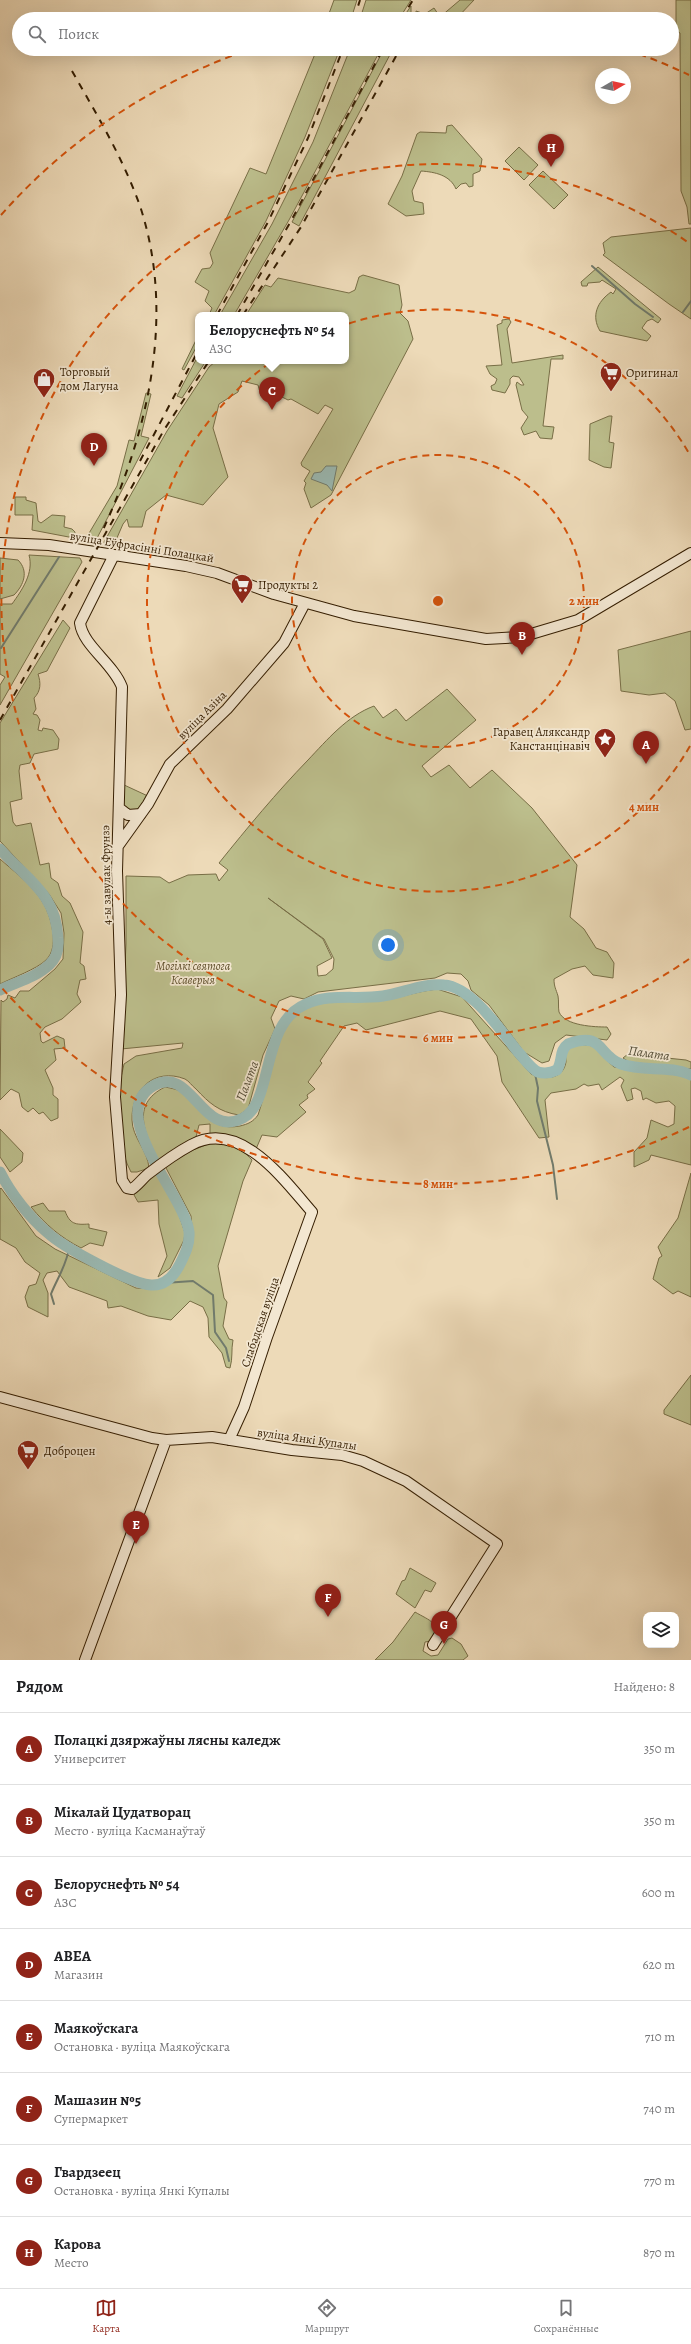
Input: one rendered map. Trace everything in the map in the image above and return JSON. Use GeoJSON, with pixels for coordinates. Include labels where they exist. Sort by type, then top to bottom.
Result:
{"type":"FeatureCollection","features":[{"type":"Feature","properties":{"kind":"street","name":"вуліца Еўфрасінні Полацкай"},"geometry":{"type":"LineString","coordinates":[[0,543],[49,545],[186,566],[217,573],[304,603],[354,616],[486,639],[521,637],[578,620],[691,553]]}},
{"type":"Feature","properties":{"kind":"street","name":"4-ы завулак Фрунзэ"},"geometry":{"type":"LineString","coordinates":[[114,555],[80,623],[84,636],[114,670],[122,687],[118,846],[121,995],[115,1097],[116,1124],[124,1185],[127,1188],[132,1189],[147,1175],[191,1145],[204,1139],[213,1138],[242,1145],[255,1152],[271,1166],[312,1212]]}},
{"type":"Feature","properties":{"kind":"street","name":"вуліца Азіна"},"geometry":{"type":"LineString","coordinates":[[118,846],[141,814],[170,764],[226,709],[284,643],[304,603]]}},
{"type":"Feature","properties":{"kind":"street"},"geometry":{"type":"LineString","coordinates":[[119,808],[128,815],[141,814]]}},
{"type":"Feature","properties":{"kind":"street","name":"Слабадская вуліца"},"geometry":{"type":"LineString","coordinates":[[229,1440],[244,1407],[267,1337],[312,1212]]}},
{"type":"Feature","properties":{"kind":"street","name":"вуліца Янкі Купалы"},"geometry":{"type":"LineString","coordinates":[[0,1397],[132,1433],[166,1440],[196,1437],[342,1455],[363,1461],[406,1481],[497,1544],[433,1645]]}},
{"type":"Feature","properties":{"kind":"street"},"geometry":{"type":"LineString","coordinates":[[85,1660],[166,1440]]}},
{"type":"Feature","properties":{"kind":"green space"},"geometry":{"type":"Polygon","coordinates":[[[334,0],[357,0],[353,12],[330,12],[334,0]]]}},
{"type":"Feature","properties":{"kind":"green space"},"geometry":{"type":"Polygon","coordinates":[[[366,0],[411,0],[403,12],[362,12],[366,0]]]}},
{"type":"Feature","properties":{"kind":"green space"},"geometry":{"type":"Polygon","coordinates":[[[460,0],[474,0],[463,12],[446,12],[460,0]]]}},
{"type":"Feature","properties":{"kind":"green space"},"geometry":{"type":"Polygon","coordinates":[[[676,0],[691,0],[691,224],[689,224],[687,207],[681,191],[680,33],[679,12],[676,12],[676,0]]]}},
{"type":"Feature","properties":{"kind":"green space"},"geometry":{"type":"Polygon","coordinates":[[[411,6],[411,12],[407,12],[411,6]]]}},
{"type":"Feature","properties":{"kind":"green space"},"geometry":{"type":"Polygon","coordinates":[[[434,8],[437,12],[428,12],[434,8]]]}},
{"type":"Feature","properties":{"kind":"green space"},"geometry":{"type":"Polygon","coordinates":[[[314,56],[337,56],[305,137],[266,221],[216,312],[210,312],[212,308],[205,301],[209,291],[195,282],[202,269],[210,268],[213,263],[210,253],[250,168],[266,174],[314,56]]]}},
{"type":"Feature","properties":{"kind":"green space"},"geometry":{"type":"Polygon","coordinates":[[[347,56],[377,56],[289,220],[236,312],[222,312],[272,224],[313,142],[347,56]]]}},
{"type":"Feature","properties":{"kind":"green space"},"geometry":{"type":"Polygon","coordinates":[[[380,56],[389,56],[299,226],[292,222],[380,56]]]}},
{"type":"Feature","properties":{"kind":"green space"},"geometry":{"type":"Polygon","coordinates":[[[452,125],[482,159],[480,171],[473,174],[473,186],[469,187],[466,183],[461,184],[456,189],[446,177],[437,173],[421,171],[412,191],[414,201],[423,203],[424,214],[406,216],[388,204],[402,176],[417,134],[420,132],[446,133],[447,126],[452,125]]]}},
{"type":"Feature","properties":{"kind":"green space"},"geometry":{"type":"Polygon","coordinates":[[[519,147],[538,165],[524,180],[505,161],[519,147]]]}},
{"type":"Feature","properties":{"kind":"green space"},"geometry":{"type":"Polygon","coordinates":[[[543,171],[568,195],[554,209],[529,185],[543,171]]]}},
{"type":"Feature","properties":{"kind":"green space"},"geometry":{"type":"Polygon","coordinates":[[[691,228],[691,319],[603,255],[605,253],[603,243],[611,237],[691,228]]]}},
{"type":"Feature","properties":{"kind":"green space"},"geometry":{"type":"Polygon","coordinates":[[[598,267],[661,319],[658,323],[652,319],[647,321],[642,328],[651,336],[647,341],[600,331],[596,320],[597,310],[602,300],[611,292],[613,294],[616,289],[602,280],[600,282],[588,283],[587,286],[582,286],[581,282],[598,267]]]}},
{"type":"Feature","properties":{"kind":"green space"},"geometry":{"type":"Polygon","coordinates":[[[363,275],[399,285],[402,305],[400,313],[408,321],[413,339],[331,495],[311,508],[304,489],[306,483],[304,481],[310,471],[302,466],[301,463],[333,409],[325,405],[318,414],[291,399],[288,400],[276,394],[261,396],[258,385],[242,381],[238,392],[219,404],[213,428],[228,477],[203,505],[166,495],[146,511],[142,527],[129,527],[127,519],[123,524],[113,547],[105,546],[104,542],[167,431],[209,367],[212,364],[349,364],[349,312],[248,312],[265,285],[271,287],[278,278],[349,293],[355,290],[359,277],[363,275]]]}},
{"type":"Feature","properties":{"kind":"green space"},"geometry":{"type":"Polygon","coordinates":[[[509,319],[511,322],[507,329],[512,363],[563,355],[563,359],[551,359],[543,426],[554,427],[552,439],[540,438],[536,431],[524,435],[521,428],[528,417],[522,410],[516,385],[517,382],[524,385],[519,377],[513,376],[510,379],[510,384],[505,393],[492,390],[491,386],[495,384],[497,379],[490,374],[486,366],[502,365],[497,325],[502,323],[502,320],[509,319]]]}},
{"type":"Feature","properties":{"kind":"green space"},"geometry":{"type":"Polygon","coordinates":[[[195,342],[195,350],[184,370],[182,369],[195,342]]]}},
{"type":"Feature","properties":{"kind":"green space"},"geometry":{"type":"Polygon","coordinates":[[[195,362],[195,364],[204,364],[182,398],[177,396],[195,362]]]}},
{"type":"Feature","properties":{"kind":"green space"},"geometry":{"type":"Polygon","coordinates":[[[146,393],[151,394],[141,436],[149,438],[95,542],[85,540],[117,486],[129,440],[134,441],[146,393]]]}},
{"type":"Feature","properties":{"kind":"green space"},"geometry":{"type":"Polygon","coordinates":[[[612,416],[609,442],[614,443],[611,468],[604,467],[589,460],[590,424],[612,416]]]}},
{"type":"Feature","properties":{"kind":"green space"},"geometry":{"type":"Polygon","coordinates":[[[15,497],[26,497],[26,500],[36,503],[38,521],[41,523],[52,515],[65,516],[64,527],[72,529],[75,532],[74,538],[32,530],[33,515],[15,515],[15,497]]]}},
{"type":"Feature","properties":{"kind":"green space"},"geometry":{"type":"Polygon","coordinates":[[[29,555],[80,558],[82,562],[0,705],[0,685],[5,677],[0,674],[0,604],[12,604],[23,587],[30,568],[29,555]]]}},
{"type":"Feature","properties":{"kind":"green space"},"geometry":{"type":"Polygon","coordinates":[[[0,558],[18,560],[23,569],[24,578],[14,595],[0,599],[0,558]]]}},
{"type":"Feature","properties":{"kind":"green space"},"geometry":{"type":"Polygon","coordinates":[[[63,620],[70,628],[47,671],[38,674],[40,687],[34,698],[36,709],[33,714],[37,715],[40,720],[38,730],[42,731],[43,728],[53,730],[59,739],[58,749],[34,754],[30,763],[20,765],[19,771],[22,799],[10,802],[13,822],[16,826],[31,823],[40,865],[49,863],[51,878],[58,883],[62,896],[70,903],[83,932],[80,963],[84,966],[86,979],[80,980],[77,994],[81,1002],[62,1019],[45,1027],[40,1033],[41,1041],[43,1043],[57,1036],[64,1039],[65,1048],[54,1049],[56,1060],[45,1070],[53,1088],[53,1095],[58,1099],[58,1118],[51,1121],[43,1112],[39,1114],[33,1108],[28,1112],[22,1107],[19,1093],[11,1089],[0,1100],[1,1000],[3,1002],[7,999],[8,995],[15,998],[20,991],[29,991],[55,969],[63,959],[64,933],[61,913],[49,894],[0,841],[0,723],[63,620]]]}},
{"type":"Feature","properties":{"kind":"green space"},"geometry":{"type":"Polygon","coordinates":[[[691,631],[691,729],[685,730],[675,701],[665,693],[649,695],[621,691],[618,650],[691,631]]]}},
{"type":"Feature","properties":{"kind":"green space","name":"Могілкі святога Ксаверыя"},"geometry":{"type":"Polygon","coordinates":[[[447,689],[476,720],[422,766],[431,777],[449,765],[470,788],[492,770],[532,808],[577,865],[570,917],[584,929],[596,948],[607,952],[614,963],[613,978],[593,975],[585,966],[572,969],[554,979],[558,996],[559,1012],[562,1017],[574,1023],[588,1026],[607,1027],[611,1034],[607,1040],[566,1035],[555,1043],[549,1061],[542,1063],[524,1052],[489,1005],[471,990],[468,981],[461,974],[447,973],[435,978],[318,992],[304,999],[291,996],[279,1001],[271,1018],[275,1029],[263,1055],[248,1109],[239,1115],[226,1112],[215,1106],[205,1099],[185,1079],[174,1076],[164,1076],[154,1079],[146,1084],[136,1099],[132,1120],[137,1138],[146,1156],[149,1168],[137,1172],[131,1172],[121,1146],[117,1116],[117,1098],[124,1064],[136,1056],[182,1048],[183,1043],[121,1049],[126,944],[126,876],[160,877],[169,883],[188,875],[216,874],[219,881],[228,870],[219,863],[251,823],[285,785],[346,722],[364,710],[374,706],[383,718],[396,709],[406,721],[447,689]],[[268,898],[323,939],[332,958],[317,966],[318,976],[326,975],[333,969],[334,959],[324,939],[268,898]]]}},
{"type":"Feature","properties":{"kind":"green space"},"geometry":{"type":"Polygon","coordinates":[[[122,784],[150,797],[144,807],[134,812],[123,807],[122,784]]]}},
{"type":"Feature","properties":{"kind":"green space"},"geometry":{"type":"Polygon","coordinates":[[[0,859],[35,891],[41,900],[51,921],[53,941],[50,954],[46,960],[31,970],[0,984],[0,859]]]}},
{"type":"Feature","properties":{"kind":"green space"},"geometry":{"type":"Polygon","coordinates":[[[437,989],[462,997],[531,1074],[536,1076],[547,1078],[557,1075],[564,1068],[568,1050],[579,1045],[588,1045],[599,1051],[614,1067],[680,1075],[691,1079],[691,1165],[651,1155],[649,1160],[634,1167],[634,1152],[647,1138],[651,1120],[668,1127],[674,1124],[675,1106],[669,1101],[656,1103],[646,1098],[643,1100],[641,1091],[635,1088],[631,1089],[633,1099],[627,1101],[621,1086],[624,1080],[620,1077],[602,1090],[599,1084],[588,1086],[584,1084],[576,1089],[551,1093],[545,1100],[549,1137],[539,1138],[502,1082],[497,1056],[471,1019],[440,1011],[366,1030],[357,1023],[344,1026],[320,1061],[322,1063],[308,1082],[315,1089],[307,1095],[308,1098],[299,1105],[306,1112],[277,1137],[262,1135],[256,1149],[210,1135],[210,1124],[199,1125],[196,1137],[177,1147],[159,1163],[149,1142],[144,1121],[144,1112],[147,1103],[154,1094],[165,1087],[180,1091],[212,1121],[229,1127],[240,1126],[252,1121],[258,1115],[274,1056],[282,1033],[297,1013],[319,1003],[332,1001],[384,1000],[437,989]]]}},
{"type":"Feature","properties":{"kind":"green space"},"geometry":{"type":"Polygon","coordinates":[[[628,1054],[686,1060],[691,1062],[691,1069],[629,1062],[623,1058],[628,1054]]]}},
{"type":"Feature","properties":{"kind":"green space"},"geometry":{"type":"Polygon","coordinates":[[[0,1129],[23,1153],[22,1162],[10,1172],[0,1157],[0,1129]]]}},
{"type":"Feature","properties":{"kind":"green space"},"geometry":{"type":"Polygon","coordinates":[[[211,1143],[234,1146],[252,1160],[243,1181],[218,1266],[224,1298],[227,1302],[223,1326],[229,1339],[233,1340],[230,1368],[226,1367],[222,1353],[209,1337],[208,1318],[203,1307],[190,1301],[171,1320],[148,1316],[121,1306],[108,1308],[107,1301],[69,1287],[57,1271],[47,1273],[43,1280],[48,1293],[48,1317],[28,1307],[25,1297],[29,1286],[36,1284],[40,1273],[25,1262],[16,1248],[0,1239],[1,1188],[36,1236],[55,1249],[136,1288],[152,1289],[164,1287],[174,1280],[189,1252],[193,1239],[191,1216],[165,1166],[193,1150],[211,1143]]]}},
{"type":"Feature","properties":{"kind":"green space"},"geometry":{"type":"Polygon","coordinates":[[[157,1173],[176,1206],[185,1233],[184,1240],[170,1268],[158,1277],[167,1256],[159,1224],[158,1200],[138,1202],[134,1195],[150,1177],[157,1173]]]}},
{"type":"Feature","properties":{"kind":"green space"},"geometry":{"type":"Polygon","coordinates":[[[691,1173],[691,1297],[678,1291],[673,1294],[653,1279],[659,1258],[662,1256],[658,1247],[678,1218],[691,1173]]]}},
{"type":"Feature","properties":{"kind":"green space"},"geometry":{"type":"Polygon","coordinates":[[[43,1203],[49,1211],[65,1211],[69,1219],[74,1223],[89,1224],[89,1228],[107,1232],[103,1246],[90,1243],[81,1248],[60,1235],[31,1207],[43,1203]]]}},
{"type":"Feature","properties":{"kind":"green space"},"geometry":{"type":"Polygon","coordinates":[[[691,1375],[691,1425],[664,1414],[664,1410],[691,1375]]]}},
{"type":"Feature","properties":{"kind":"green space"},"geometry":{"type":"Polygon","coordinates":[[[410,1568],[436,1583],[431,1592],[425,1590],[415,1608],[396,1594],[402,1581],[405,1580],[410,1568]]]}},
{"type":"Feature","properties":{"kind":"green space"},"geometry":{"type":"Polygon","coordinates":[[[415,1612],[429,1620],[434,1626],[435,1630],[431,1641],[425,1642],[423,1651],[431,1656],[438,1655],[448,1639],[452,1638],[461,1644],[468,1656],[463,1660],[375,1660],[393,1642],[415,1612]]]}},
{"type":"Feature","properties":{"kind":"water"},"geometry":{"type":"Polygon","coordinates":[[[326,466],[337,466],[332,491],[327,485],[311,479],[314,473],[321,472],[326,466]]]}},
{"type":"Feature","properties":{"kind":"waterway"},"geometry":{"type":"LineString","coordinates":[[592,266],[635,304],[653,317]]}},
{"type":"Feature","properties":{"kind":"waterway"},"geometry":{"type":"LineString","coordinates":[[683,312],[691,301]]}},
{"type":"Feature","properties":{"kind":"waterway"},"geometry":{"type":"LineString","coordinates":[[1,648],[59,557]]}},
{"type":"Feature","properties":{"kind":"waterway","name":"Палата"},"geometry":{"type":"LineString","coordinates":[[0,849],[29,878],[46,898],[52,909],[56,922],[58,942],[56,956],[49,965],[32,977],[0,990]]}},
{"type":"Feature","properties":{"kind":"waterway","name":"Палата"},"geometry":{"type":"LineString","coordinates":[[0,1172],[9,1189],[27,1212],[41,1227],[56,1239],[114,1272],[141,1283],[156,1285],[165,1282],[178,1268],[187,1249],[189,1232],[175,1198],[142,1135],[138,1116],[141,1099],[153,1086],[166,1082],[178,1084],[206,1111],[217,1119],[229,1122],[243,1118],[253,1109],[259,1096],[274,1044],[281,1028],[291,1014],[306,1004],[324,999],[391,995],[428,985],[444,985],[465,993],[485,1011],[527,1063],[538,1072],[548,1073],[557,1070],[565,1046],[588,1040],[594,1042],[613,1060],[621,1064],[638,1068],[674,1070],[691,1075]]}},
{"type":"Feature","properties":{"kind":"waterway"},"geometry":{"type":"LineString","coordinates":[[534,1069],[538,1088],[537,1101],[553,1165],[557,1199]]}},
{"type":"Feature","properties":{"kind":"waterway"},"geometry":{"type":"LineString","coordinates":[[54,1304],[51,1294],[64,1266],[69,1248]]}},
{"type":"Feature","properties":{"kind":"waterway"},"geometry":{"type":"LineString","coordinates":[[164,1283],[193,1281],[213,1295],[215,1332],[226,1348],[229,1361]]}},
{"type":"Feature","properties":{"kind":"railway"},"geometry":{"type":"LineString","coordinates":[[356,12],[360,0]]}},
{"type":"Feature","properties":{"kind":"railway"},"geometry":{"type":"LineString","coordinates":[[405,12],[413,0]]}},
{"type":"Feature","properties":{"kind":"railway"},"geometry":{"type":"LineString","coordinates":[[219,312],[268,222],[308,138],[340,56]]}},
{"type":"Feature","properties":{"kind":"railway"},"geometry":{"type":"LineString","coordinates":[[239,312],[291,221],[379,56]]}},
{"type":"Feature","properties":{"kind":"railway"},"geometry":{"type":"LineString","coordinates":[[245,312],[301,227],[396,56]]}},
{"type":"Feature","properties":{"kind":"railway"},"geometry":{"type":"LineString","coordinates":[[72,71],[109,137],[126,171],[140,206],[151,247],[156,289],[156,331],[152,372],[144,414],[118,494],[102,532]]}},
{"type":"Feature","properties":{"kind":"railway"},"geometry":{"type":"LineString","coordinates":[[140,461],[195,357]]}},
{"type":"Feature","properties":{"kind":"railway"},"geometry":{"type":"LineString","coordinates":[[0,720],[164,430],[207,364]]}},
{"type":"Feature","properties":{"kind":"place","name":"Карова"},"geometry":{"type":"Point","coordinates":[551,167]}},
{"type":"Feature","properties":{"kind":"place","name":"Оригинал"},"geometry":{"type":"Point","coordinates":[611,392]}},
{"type":"Feature","properties":{"kind":"place","name":"Торговый дом Лагуна"},"geometry":{"type":"Point","coordinates":[44,398]}},
{"type":"Feature","properties":{"kind":"place","name":"Белоруснефть № 54"},"geometry":{"type":"Point","coordinates":[272,410]}},
{"type":"Feature","properties":{"kind":"place","name":"АВЕА"},"geometry":{"type":"Point","coordinates":[94,466]}},
{"type":"Feature","properties":{"kind":"place","name":"Продукты 2"},"geometry":{"type":"Point","coordinates":[242,604]}},
{"type":"Feature","properties":{"kind":"place","name":"Мікалай Цудатворац"},"geometry":{"type":"Point","coordinates":[522,655]}},
{"type":"Feature","properties":{"kind":"place","name":"Гаравец Аляксандр Канстанцінавіч"},"geometry":{"type":"Point","coordinates":[605,758]}},
{"type":"Feature","properties":{"kind":"place","name":"Полацкі дзяржаўны лясны каледж"},"geometry":{"type":"Point","coordinates":[646,764]}},
{"type":"Feature","properties":{"kind":"place","name":"Доброцен"},"geometry":{"type":"Point","coordinates":[28,1470]}},
{"type":"Feature","properties":{"kind":"place","name":"Маякоўскага"},"geometry":{"type":"Point","coordinates":[136,1544]}},
{"type":"Feature","properties":{"kind":"place","name":"Машазин №5"},"geometry":{"type":"Point","coordinates":[328,1617]}},
{"type":"Feature","properties":{"kind":"place","name":"Гвардзеец"},"geometry":{"type":"Point","coordinates":[444,1644]}}]}
